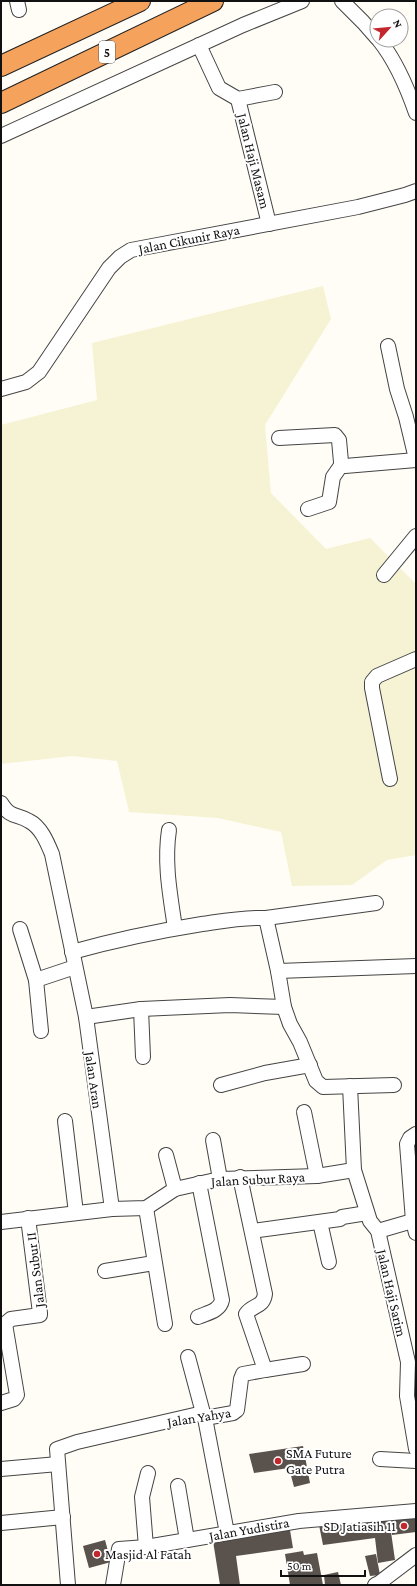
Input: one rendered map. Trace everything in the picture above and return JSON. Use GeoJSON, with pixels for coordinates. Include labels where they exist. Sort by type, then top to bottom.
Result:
{"type":"FeatureCollection","features":[{"type":"Feature","properties":{"kind":"highway","name":"5"},"geometry":{"type":"LineString","coordinates":[[1,66],[140,1]]}},
{"type":"Feature","properties":{"kind":"highway","name":"5"},"geometry":{"type":"LineString","coordinates":[[1,103],[214,1]]}},
{"type":"Feature","properties":{"kind":"street"},"geometry":{"type":"LineString","coordinates":[[1,136],[199,45],[302,1]]}},
{"type":"Feature","properties":{"kind":"street"},"geometry":{"type":"LineString","coordinates":[[342,1],[369,29]]}},
{"type":"Feature","properties":{"kind":"street","name":"Jalan Haji Masam"},"geometry":{"type":"LineString","coordinates":[[199,45],[219,88],[238,99],[275,92]]}},
{"type":"Feature","properties":{"kind":"street"},"geometry":{"type":"LineString","coordinates":[[385,48],[399,71],[416,113]]}},
{"type":"Feature","properties":{"kind":"street","name":"Jalan Haji Masam"},"geometry":{"type":"LineString","coordinates":[[238,99],[269,224]]}},
{"type":"Feature","properties":{"kind":"street","name":"Jalan Cikunir Raya"},"geometry":{"type":"LineString","coordinates":[[1,389],[26,382],[39,372],[109,268],[120,257],[131,250],[140,247],[358,207],[416,191]]}},
{"type":"Feature","properties":{"kind":"street"},"geometry":{"type":"LineString","coordinates":[[342,464],[346,466],[416,460],[406,417],[397,389],[388,346]]}},
{"type":"Feature","properties":{"kind":"street"},"geometry":{"type":"LineString","coordinates":[[279,438],[335,435],[339,440],[342,464],[333,477],[328,502],[326,504],[308,509]]}},
{"type":"Feature","properties":{"kind":"street"},"geometry":{"type":"LineString","coordinates":[[384,575],[416,536]]}},
{"type":"Feature","properties":{"kind":"street"},"geometry":{"type":"LineString","coordinates":[[390,779],[372,682],[377,676],[416,659]]}},
{"type":"Feature","properties":{"kind":"street","name":"Jalan Aran"},"geometry":{"type":"LineString","coordinates":[[1,804],[7,812],[26,819],[36,826],[49,847],[54,863],[86,1017],[112,1209]]}},
{"type":"Feature","properties":{"kind":"street"},"geometry":{"type":"LineString","coordinates":[[169,830],[166,847],[166,868],[175,928]]}},
{"type":"Feature","properties":{"kind":"street"},"geometry":{"type":"LineString","coordinates":[[72,952],[131,936],[175,928],[251,917],[266,918],[376,902]]}},
{"type":"Feature","properties":{"kind":"street"},"geometry":{"type":"LineString","coordinates":[[266,918],[284,1007],[290,1024],[300,1042],[319,1085],[323,1087],[394,1086]]}},
{"type":"Feature","properties":{"kind":"street"},"geometry":{"type":"LineString","coordinates":[[20,930],[36,980],[41,1031]]}},
{"type":"Feature","properties":{"kind":"street"},"geometry":{"type":"LineString","coordinates":[[278,972],[416,966]]}},
{"type":"Feature","properties":{"kind":"street"},"geometry":{"type":"LineString","coordinates":[[36,980],[75,967]]}},
{"type":"Feature","properties":{"kind":"street"},"geometry":{"type":"LineString","coordinates":[[86,1017],[141,1009],[230,1005],[284,1007]]}},
{"type":"Feature","properties":{"kind":"street"},"geometry":{"type":"LineString","coordinates":[[141,1009],[143,1056]]}},
{"type":"Feature","properties":{"kind":"street"},"geometry":{"type":"LineString","coordinates":[[221,1084],[265,1073],[310,1065]]}},
{"type":"Feature","properties":{"kind":"street","name":"Jalan Haji Sarim"},"geometry":{"type":"LineString","coordinates":[[350,1086],[354,1170],[370,1221],[378,1231],[408,1362],[407,1396],[416,1450]]}},
{"type":"Feature","properties":{"kind":"street"},"geometry":{"type":"LineString","coordinates":[[304,1112],[317,1176]]}},
{"type":"Feature","properties":{"kind":"street"},"geometry":{"type":"LineString","coordinates":[[65,1121],[76,1213]]}},
{"type":"Feature","properties":{"kind":"street"},"geometry":{"type":"LineString","coordinates":[[378,1231],[415,1225],[407,1144],[410,1138],[416,1134]]}},
{"type":"Feature","properties":{"kind":"street"},"geometry":{"type":"LineString","coordinates":[[213,1140],[220,1179]]}},
{"type":"Feature","properties":{"kind":"street"},"geometry":{"type":"LineString","coordinates":[[166,1155],[175,1189]]}},
{"type":"Feature","properties":{"kind":"street","name":"Jalan Subur Raya"},"geometry":{"type":"LineString","coordinates":[[146,1208],[175,1189],[220,1179],[240,1177],[274,1178],[317,1176],[354,1170]]}},
{"type":"Feature","properties":{"kind":"street"},"geometry":{"type":"LineString","coordinates":[[240,1177],[265,1294],[261,1304],[250,1309],[246,1314],[265,1370],[304,1364]]}},
{"type":"Feature","properties":{"kind":"street"},"geometry":{"type":"LineString","coordinates":[[198,1317],[217,1309],[221,1305],[222,1300],[199,1183]]}},
{"type":"Feature","properties":{"kind":"street"},"geometry":{"type":"LineString","coordinates":[[1,1222],[112,1209],[146,1208],[165,1324]]}},
{"type":"Feature","properties":{"kind":"street"},"geometry":{"type":"LineString","coordinates":[[252,1231],[320,1222],[367,1212]]}},
{"type":"Feature","properties":{"kind":"street","name":"Jalan Subur II"},"geometry":{"type":"LineString","coordinates":[[1,1402],[14,1399],[17,1395],[5,1324],[11,1319],[40,1315],[28,1218]]}},
{"type":"Feature","properties":{"kind":"street"},"geometry":{"type":"LineString","coordinates":[[320,1222],[329,1262]]}},
{"type":"Feature","properties":{"kind":"street"},"geometry":{"type":"LineString","coordinates":[[105,1271],[154,1263]]}},
{"type":"Feature","properties":{"kind":"street"},"geometry":{"type":"LineString","coordinates":[[188,1357],[204,1415],[227,1533]]}},
{"type":"Feature","properties":{"kind":"street","name":"Jalan Yahya"},"geometry":{"type":"LineString","coordinates":[[58,1464],[57,1449],[77,1442],[204,1415],[233,1413],[237,1410],[243,1374],[265,1370]]}},
{"type":"Feature","properties":{"kind":"street"},"geometry":{"type":"LineString","coordinates":[[380,1459],[416,1461]]}},
{"type":"Feature","properties":{"kind":"street"},"geometry":{"type":"LineString","coordinates":[[1,1469],[58,1464],[68,1585]]}},
{"type":"Feature","properties":{"kind":"street"},"geometry":{"type":"LineString","coordinates":[[146,1547],[142,1497],[148,1473]]}},
{"type":"Feature","properties":{"kind":"street"},"geometry":{"type":"LineString","coordinates":[[178,1486],[187,1540]]}},
{"type":"Feature","properties":{"kind":"street","name":"Jalan Yudistira"},"geometry":{"type":"LineString","coordinates":[[113,1585],[119,1549],[146,1547],[299,1520],[416,1511]]}},
{"type":"Feature","properties":{"kind":"street"},"geometry":{"type":"LineString","coordinates":[[1,1523],[63,1518]]}},
{"type":"Feature","properties":{"kind":"street"},"geometry":{"type":"LineString","coordinates":[[375,1585],[379,1584],[416,1555]]}},
{"type":"Feature","properties":{"kind":"shaded area"},"geometry":{"type":"Polygon","coordinates":[[[323,286],[331,319],[265,425],[271,493],[326,549],[370,538],[416,584],[416,855],[387,860],[352,885],[292,886],[281,832],[218,818],[129,812],[117,761],[72,756],[1,764],[1,425],[97,400],[92,343],[323,286]]]}},
{"type":"Feature","properties":{"kind":"building","name":"SMA Future Gate Putra"},"geometry":{"type":"Polygon","coordinates":[[[303,1446],[310,1483],[294,1487],[289,1468],[254,1473],[249,1454],[303,1446]]]}},
{"type":"Feature","properties":{"kind":"building"},"geometry":{"type":"Polygon","coordinates":[[[416,1516],[416,1532],[392,1535],[391,1518],[416,1516]]]}},
{"type":"Feature","properties":{"kind":"building"},"geometry":{"type":"Polygon","coordinates":[[[389,1518],[395,1560],[378,1563],[375,1538],[323,1545],[319,1525],[389,1518]]]}},
{"type":"Feature","properties":{"kind":"building"},"geometry":{"type":"Polygon","coordinates":[[[290,1530],[293,1548],[236,1556],[240,1585],[220,1585],[213,1541],[290,1530]]]}},
{"type":"Feature","properties":{"kind":"building","name":"Masjid Al Fatah"},"geometry":{"type":"Polygon","coordinates":[[[105,1540],[111,1562],[89,1568],[83,1546],[105,1540]]]}},
{"type":"Feature","properties":{"kind":"building"},"geometry":{"type":"Polygon","coordinates":[[[303,1551],[304,1555],[317,1553],[323,1585],[290,1585],[285,1554],[303,1551]]]}},
{"type":"Feature","properties":{"kind":"building"},"geometry":{"type":"Polygon","coordinates":[[[376,1554],[380,1575],[370,1576],[365,1556],[376,1554]]]}},
{"type":"Feature","properties":{"kind":"building"},"geometry":{"type":"Polygon","coordinates":[[[338,1572],[341,1585],[325,1585],[324,1575],[338,1572]]]}},
{"type":"Feature","properties":{"kind":"place","name":"SMA Future Gate Putra"},"geometry":{"type":"Point","coordinates":[278,1461]}},
{"type":"Feature","properties":{"kind":"place","name":"SD Jatiasih 11"},"geometry":{"type":"Point","coordinates":[404,1526]}},
{"type":"Feature","properties":{"kind":"place","name":"Masjid Al Fatah"},"geometry":{"type":"Point","coordinates":[97,1554]}}]}
